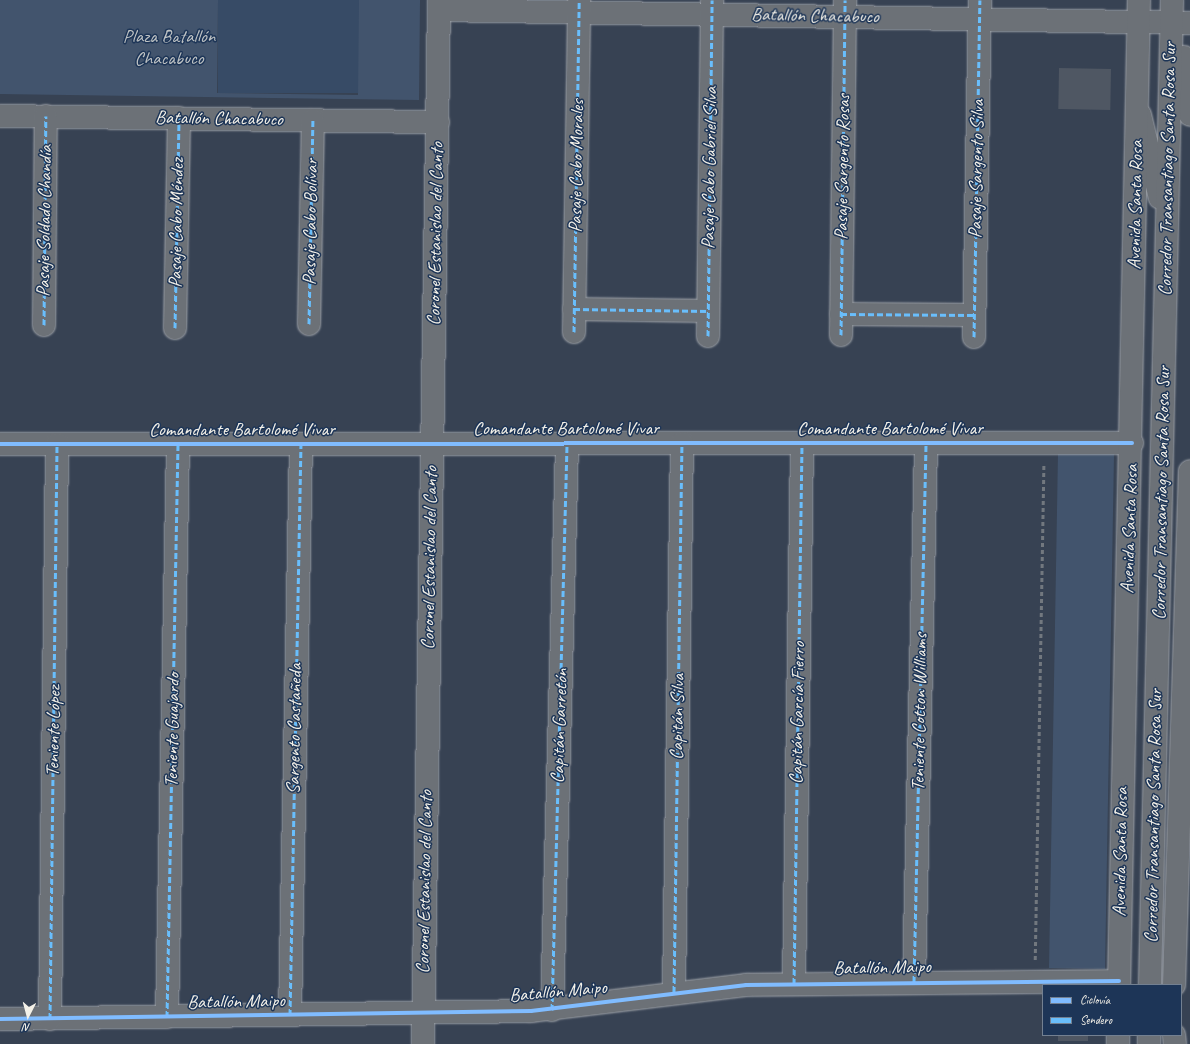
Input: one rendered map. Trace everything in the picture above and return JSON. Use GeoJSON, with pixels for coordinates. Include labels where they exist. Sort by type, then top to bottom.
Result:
{"type":"FeatureCollection","features":[{"type":"Feature","properties":{"kind":"street","name":"Avenida Santa Rosa"},"geometry":{"type":"LineString","coordinates":[[1119,983],[1132,443],[1139,0]]}},
{"type":"Feature","properties":{"kind":"street","name":"Corredor Transantiago Santa Rosa Sur"},"geometry":{"type":"LineString","coordinates":[[1150,984],[1167,230],[1181,23],[1172,0]]}},
{"type":"Feature","properties":{"kind":"street","name":"Batallón Chacabuco"},"geometry":{"type":"LineString","coordinates":[[439,5],[979,9],[1139,22],[1181,23]]}},
{"type":"Feature","properties":{"kind":"street","name":"Coronel Estanislao del Canto"},"geometry":{"type":"LineString","coordinates":[[422,1044],[439,5]]}},
{"type":"Feature","properties":{"kind":"street","name":"Pasaje Cabo Morales"},"geometry":{"type":"LineString","coordinates":[[574,332],[579,6]]}},
{"type":"Feature","properties":{"kind":"street","name":"Pasaje Cabo Gabriel Silva"},"geometry":{"type":"LineString","coordinates":[[708,336],[712,7]]}},
{"type":"Feature","properties":{"kind":"street","name":"Pasaje Sargento Rosas"},"geometry":{"type":"LineString","coordinates":[[845,8],[841,325],[974,315]]}},
{"type":"Feature","properties":{"kind":"street","name":"Pasaje Sargento Silva"},"geometry":{"type":"LineString","coordinates":[[974,337],[979,9]]}},
{"type":"Feature","properties":{"kind":"street"},"geometry":{"type":"LineString","coordinates":[[1181,23],[1190,115]]}},
{"type":"Feature","properties":{"kind":"street"},"geometry":{"type":"LineString","coordinates":[[1138,104],[1167,230]]}},
{"type":"Feature","properties":{"kind":"street","name":"Batallón Chacabuco"},"geometry":{"type":"LineString","coordinates":[[0,116],[438,122]]}},
{"type":"Feature","properties":{"kind":"street","name":"Pasaje Soldado Chandía"},"geometry":{"type":"LineString","coordinates":[[44,326],[46,116]]}},
{"type":"Feature","properties":{"kind":"street","name":"Pasaje Cabo Méndez"},"geometry":{"type":"LineString","coordinates":[[175,328],[180,118]]}},
{"type":"Feature","properties":{"kind":"street","name":"Pasaje Cabo Bolívar"},"geometry":{"type":"LineString","coordinates":[[309,324],[313,120]]}},
{"type":"Feature","properties":{"kind":"street"},"geometry":{"type":"LineString","coordinates":[[574,309],[708,311]]}},
{"type":"Feature","properties":{"kind":"street","name":"Capitán Garretón"},"geometry":{"type":"LineString","coordinates":[[552,1010],[567,443]]}},
{"type":"Feature","properties":{"kind":"street","name":"Capitán Silva"},"geometry":{"type":"LineString","coordinates":[[674,992],[682,443]]}},
{"type":"Feature","properties":{"kind":"street","name":"Capitán García Fierro"},"geometry":{"type":"LineString","coordinates":[[794,984],[802,443]]}},
{"type":"Feature","properties":{"kind":"street","name":"Teniente Cotton Williams"},"geometry":{"type":"LineString","coordinates":[[914,982],[926,443]]}},
{"type":"Feature","properties":{"kind":"street","name":"Comandante Bartolomé Vivar"},"geometry":{"type":"LineString","coordinates":[[0,444],[1132,443]]}},
{"type":"Feature","properties":{"kind":"street","name":"Teniente López"},"geometry":{"type":"LineString","coordinates":[[50,1018],[57,444]]}},
{"type":"Feature","properties":{"kind":"street","name":"Teniente Guajardo"},"geometry":{"type":"LineString","coordinates":[[168,1017],[178,444]]}},
{"type":"Feature","properties":{"kind":"street","name":"Sargento Castañeda"},"geometry":{"type":"LineString","coordinates":[[290,1015],[301,444]]}},
{"type":"Feature","properties":{"kind":"street","name":"Corredor Transantiago Santa Rosa Sur"},"geometry":{"type":"LineString","coordinates":[[1174,984],[1190,472]]}},
{"type":"Feature","properties":{"kind":"street","name":"Batallón Maipo"},"geometry":{"type":"LineString","coordinates":[[0,1019],[552,1010],[674,992],[794,984],[1034,980],[1119,983]]}},
{"type":"Feature","properties":{"kind":"path"},"geometry":{"type":"LineString","coordinates":[[1034,980],[1045,442]]}},
{"type":"Feature","properties":{"kind":"shaded area"},"geometry":{"type":"Polygon","coordinates":[[[218,0],[359,0],[359,93],[218,93],[218,0]]]}},
{"type":"Feature","properties":{"kind":"green space","name":"Plaza Batallón Chacabuco"},"geometry":{"type":"Polygon","coordinates":[[[0,0],[218,0],[217,93],[358,95],[359,0],[420,0],[419,100],[0,94],[0,0]]]}},
{"type":"Feature","properties":{"kind":"green space"},"geometry":{"type":"Polygon","coordinates":[[[1058,453],[1114,454],[1105,969],[1049,968],[1058,453]]]}},
{"type":"Feature","properties":{"kind":"building"},"geometry":{"type":"Polygon","coordinates":[[[1059,68],[1111,69],[1110,110],[1058,109],[1059,68]]]}},
{"type":"Feature","properties":{"kind":"building"},"geometry":{"type":"Polygon","coordinates":[[[1058,1036],[1088,1036],[1088,1041],[1058,1041],[1058,1036]]]}},
{"type":"Feature","properties":{"kind":"marked path"},"geometry":{"type":"LineString","coordinates":[[574,332],[579,0]]}},
{"type":"Feature","properties":{"kind":"marked path"},"geometry":{"type":"LineString","coordinates":[[708,336],[712,0]]}},
{"type":"Feature","properties":{"kind":"marked path"},"geometry":{"type":"LineString","coordinates":[[841,335],[845,0]]}},
{"type":"Feature","properties":{"kind":"marked path"},"geometry":{"type":"LineString","coordinates":[[974,337],[980,0]]}},
{"type":"Feature","properties":{"kind":"marked path"},"geometry":{"type":"LineString","coordinates":[[44,325],[46,116]]}},
{"type":"Feature","properties":{"kind":"marked path"},"geometry":{"type":"LineString","coordinates":[[175,328],[179,118]]}},
{"type":"Feature","properties":{"kind":"marked path"},"geometry":{"type":"LineString","coordinates":[[309,324],[313,120]]}},
{"type":"Feature","properties":{"kind":"marked path"},"geometry":{"type":"LineString","coordinates":[[574,309],[708,311]]}},
{"type":"Feature","properties":{"kind":"marked path"},"geometry":{"type":"LineString","coordinates":[[841,314],[974,315]]}},
{"type":"Feature","properties":{"kind":"marked path"},"geometry":{"type":"LineString","coordinates":[[552,1010],[567,443]]}},
{"type":"Feature","properties":{"kind":"marked path"},"geometry":{"type":"LineString","coordinates":[[674,992],[682,443]]}},
{"type":"Feature","properties":{"kind":"marked path"},"geometry":{"type":"LineString","coordinates":[[794,984],[802,443]]}},
{"type":"Feature","properties":{"kind":"marked path"},"geometry":{"type":"LineString","coordinates":[[914,982],[926,443]]}},
{"type":"Feature","properties":{"kind":"marked path"},"geometry":{"type":"LineString","coordinates":[[50,1019],[57,444]]}},
{"type":"Feature","properties":{"kind":"marked path"},"geometry":{"type":"LineString","coordinates":[[167,1017],[178,444]]}},
{"type":"Feature","properties":{"kind":"marked path"},"geometry":{"type":"LineString","coordinates":[[290,1015],[301,444]]}},
{"type":"Feature","properties":{"kind":"cycle path"},"geometry":{"type":"LineString","coordinates":[[0,444],[1132,443]]}},
{"type":"Feature","properties":{"kind":"cycle path"},"geometry":{"type":"LineString","coordinates":[[0,1019],[531,1011],[746,985],[1119,981]]}}]}
